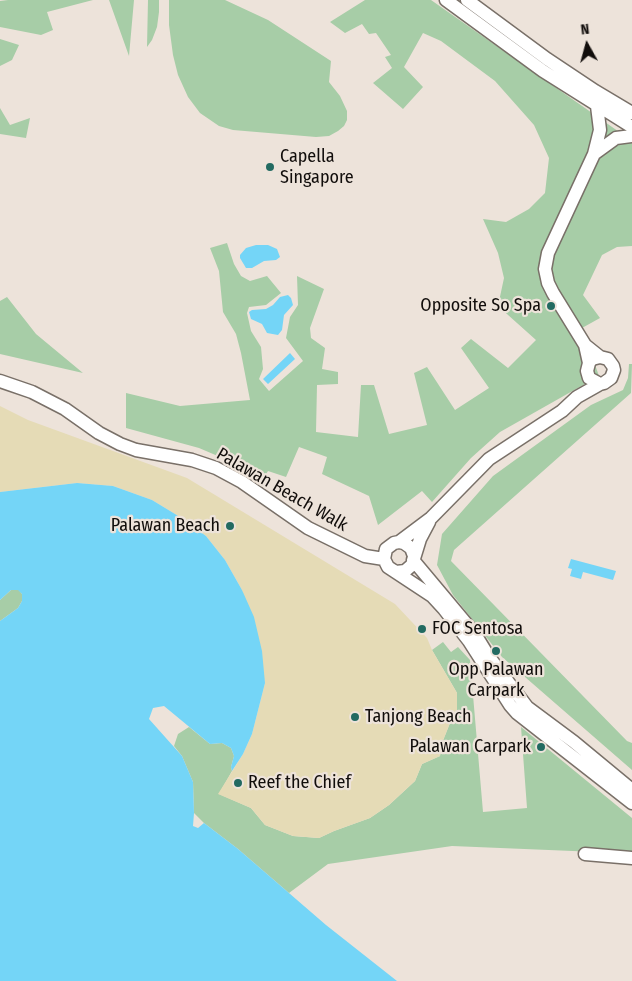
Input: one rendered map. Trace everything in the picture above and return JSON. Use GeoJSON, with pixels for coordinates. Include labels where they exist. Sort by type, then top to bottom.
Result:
{"type":"FeatureCollection","features":[{"type":"Feature","properties":{"kind":"street"},"geometry":{"type":"LineString","coordinates":[[446,0],[543,71],[632,127]]}},
{"type":"Feature","properties":{"kind":"street"},"geometry":{"type":"LineString","coordinates":[[467,0],[547,59],[632,113]]}},
{"type":"Feature","properties":{"kind":"street"},"geometry":{"type":"LineString","coordinates":[[597,106],[600,130],[594,154],[548,253],[545,269],[548,283],[553,293],[585,345],[592,365],[592,381],[600,384]]}},
{"type":"Feature","properties":{"kind":"street"},"geometry":{"type":"LineString","coordinates":[[594,154],[616,138],[632,136]]}},
{"type":"Feature","properties":{"kind":"street"},"geometry":{"type":"LineString","coordinates":[[577,398],[592,365],[608,359],[614,370],[611,378],[577,398],[562,411],[489,459],[431,518],[399,542],[386,549],[384,559],[388,567],[432,596],[469,641],[480,661],[517,713],[632,803]]}},
{"type":"Feature","properties":{"kind":"street","name":"Palawan Beach Walk"},"geometry":{"type":"LineString","coordinates":[[0,381],[32,392],[65,409],[99,433],[120,444],[136,450],[192,460],[216,468],[242,482],[308,528],[365,556],[384,559]]}},
{"type":"Feature","properties":{"kind":"street"},"geometry":{"type":"LineString","coordinates":[[396,572],[409,568],[420,539],[431,518]]}},
{"type":"Feature","properties":{"kind":"street"},"geometry":{"type":"LineString","coordinates":[[399,542],[411,548],[414,558],[480,641],[489,657],[528,707],[632,790]]}},
{"type":"Feature","properties":{"kind":"street"},"geometry":{"type":"LineString","coordinates":[[480,641],[480,661]]}},
{"type":"Feature","properties":{"kind":"street"},"geometry":{"type":"LineString","coordinates":[[586,854],[632,858]]}},
{"type":"Feature","properties":{"kind":"green space"},"geometry":{"type":"Polygon","coordinates":[[[93,0],[47,12],[53,30],[41,35],[0,27],[0,1],[93,0]]]}},
{"type":"Feature","properties":{"kind":"green space"},"geometry":{"type":"Polygon","coordinates":[[[109,0],[134,0],[129,56],[109,0]]]}},
{"type":"Feature","properties":{"kind":"green space"},"geometry":{"type":"Polygon","coordinates":[[[148,0],[159,0],[159,12],[157,27],[147,47],[148,0]]]}},
{"type":"Feature","properties":{"kind":"green space"},"geometry":{"type":"Polygon","coordinates":[[[169,0],[225,0],[268,20],[331,61],[329,82],[340,96],[347,111],[347,120],[344,126],[329,136],[316,137],[233,130],[219,126],[200,113],[188,97],[178,75],[169,25],[169,0]]]}},
{"type":"Feature","properties":{"kind":"green space"},"geometry":{"type":"Polygon","coordinates":[[[365,0],[431,0],[632,141],[632,246],[617,247],[602,255],[583,295],[600,318],[582,328],[599,376],[500,432],[471,458],[432,502],[422,491],[378,525],[369,496],[322,474],[327,457],[299,447],[286,477],[268,471],[262,481],[246,468],[199,448],[126,428],[126,393],[180,406],[250,400],[236,334],[223,312],[219,271],[210,248],[227,243],[234,264],[241,276],[250,281],[267,276],[281,293],[266,305],[249,307],[247,313],[251,331],[261,347],[263,369],[259,379],[269,391],[303,361],[286,338],[290,317],[298,305],[297,276],[324,289],[310,328],[311,338],[325,348],[322,369],[338,372],[338,384],[317,385],[316,432],[358,437],[361,385],[374,385],[389,434],[427,425],[414,373],[427,367],[455,410],[489,388],[461,348],[471,339],[508,368],[536,340],[498,306],[504,278],[498,253],[483,219],[506,222],[529,209],[545,193],[549,158],[534,125],[495,81],[441,41],[423,33],[404,67],[423,87],[403,109],[373,83],[392,68],[385,57],[391,55],[376,33],[369,34],[362,24],[345,33],[330,22],[365,0]]]}},
{"type":"Feature","properties":{"kind":"green space"},"geometry":{"type":"Polygon","coordinates":[[[0,39],[19,45],[12,60],[0,66],[0,39]]]}},
{"type":"Feature","properties":{"kind":"green space"},"geometry":{"type":"Polygon","coordinates":[[[0,108],[10,125],[30,118],[26,138],[0,134],[0,108]]]}},
{"type":"Feature","properties":{"kind":"green space"},"geometry":{"type":"Polygon","coordinates":[[[7,297],[36,334],[83,373],[0,354],[0,301],[7,297]]]}},
{"type":"Feature","properties":{"kind":"green space"},"geometry":{"type":"Polygon","coordinates":[[[629,364],[632,364],[631,393],[454,550],[451,561],[627,741],[632,743],[632,770],[502,657],[453,595],[437,565],[442,534],[493,476],[591,405],[623,390],[628,378],[629,364]]]}},
{"type":"Feature","properties":{"kind":"green space"},"geometry":{"type":"Polygon","coordinates":[[[11,590],[19,590],[22,594],[22,601],[18,608],[0,621],[0,600],[11,590]]]}},
{"type":"Feature","properties":{"kind":"green space"},"geometry":{"type":"Polygon","coordinates":[[[443,642],[451,652],[458,647],[470,660],[483,812],[527,808],[521,727],[632,818],[632,858],[621,853],[452,846],[328,864],[289,893],[194,813],[193,782],[182,756],[174,746],[178,734],[189,727],[210,744],[222,743],[231,748],[234,756],[231,767],[232,771],[219,794],[251,808],[265,825],[293,836],[319,838],[370,818],[389,805],[415,781],[422,764],[440,756],[442,743],[457,710],[457,693],[432,650],[443,642]]]}},
{"type":"Feature","properties":{"kind":"sand","name":"Tanjong Beach"},"geometry":{"type":"Polygon","coordinates":[[[0,406],[28,420],[187,478],[395,604],[427,638],[457,693],[457,710],[442,743],[440,756],[422,764],[415,781],[389,805],[370,818],[319,838],[293,836],[265,825],[251,808],[218,794],[243,754],[252,734],[265,683],[242,590],[225,560],[206,536],[152,500],[113,486],[77,483],[0,492],[0,406]]]}},
{"type":"Feature","properties":{"kind":"water"},"geometry":{"type":"Polygon","coordinates":[[[256,245],[268,245],[277,249],[280,257],[276,260],[264,261],[252,268],[246,268],[240,255],[246,248],[256,245]]]}},
{"type":"Feature","properties":{"kind":"water"},"geometry":{"type":"Polygon","coordinates":[[[288,295],[293,305],[284,315],[282,330],[278,335],[267,333],[262,324],[251,319],[249,312],[252,310],[266,309],[273,305],[280,297],[288,295]]]}},
{"type":"Feature","properties":{"kind":"water"},"geometry":{"type":"Polygon","coordinates":[[[290,353],[295,359],[268,384],[263,379],[290,353]]]}},
{"type":"Feature","properties":{"kind":"water"},"geometry":{"type":"Polygon","coordinates":[[[77,483],[113,486],[152,500],[206,536],[225,560],[242,590],[254,617],[262,651],[265,683],[252,734],[243,754],[232,771],[231,767],[234,756],[231,748],[222,743],[210,744],[164,706],[153,708],[149,719],[182,756],[193,782],[193,826],[198,828],[204,823],[238,849],[326,925],[397,981],[0,981],[0,621],[18,608],[22,601],[22,594],[18,590],[11,590],[0,600],[0,492],[77,483]]]}},
{"type":"Feature","properties":{"kind":"water"},"geometry":{"type":"Polygon","coordinates":[[[571,559],[616,571],[613,580],[583,572],[581,579],[570,576],[572,569],[568,568],[571,559]]]}},
{"type":"Feature","properties":{"kind":"place","name":"Capella Singapore"},"geometry":{"type":"Point","coordinates":[270,167]}},
{"type":"Feature","properties":{"kind":"place","name":"Opposite So Spa"},"geometry":{"type":"Point","coordinates":[551,306]}},
{"type":"Feature","properties":{"kind":"place","name":"Palawan Beach"},"geometry":{"type":"Point","coordinates":[230,526]}},
{"type":"Feature","properties":{"kind":"place","name":"FOC Sentosa"},"geometry":{"type":"Point","coordinates":[422,629]}},
{"type":"Feature","properties":{"kind":"place","name":"Opp Palawan Carpark"},"geometry":{"type":"Point","coordinates":[496,651]}},
{"type":"Feature","properties":{"kind":"place","name":"Tanjong Beach"},"geometry":{"type":"Point","coordinates":[355,717]}},
{"type":"Feature","properties":{"kind":"place","name":"Palawan Carpark"},"geometry":{"type":"Point","coordinates":[541,747]}},
{"type":"Feature","properties":{"kind":"place","name":"Reef the Chief"},"geometry":{"type":"Point","coordinates":[238,783]}}]}
